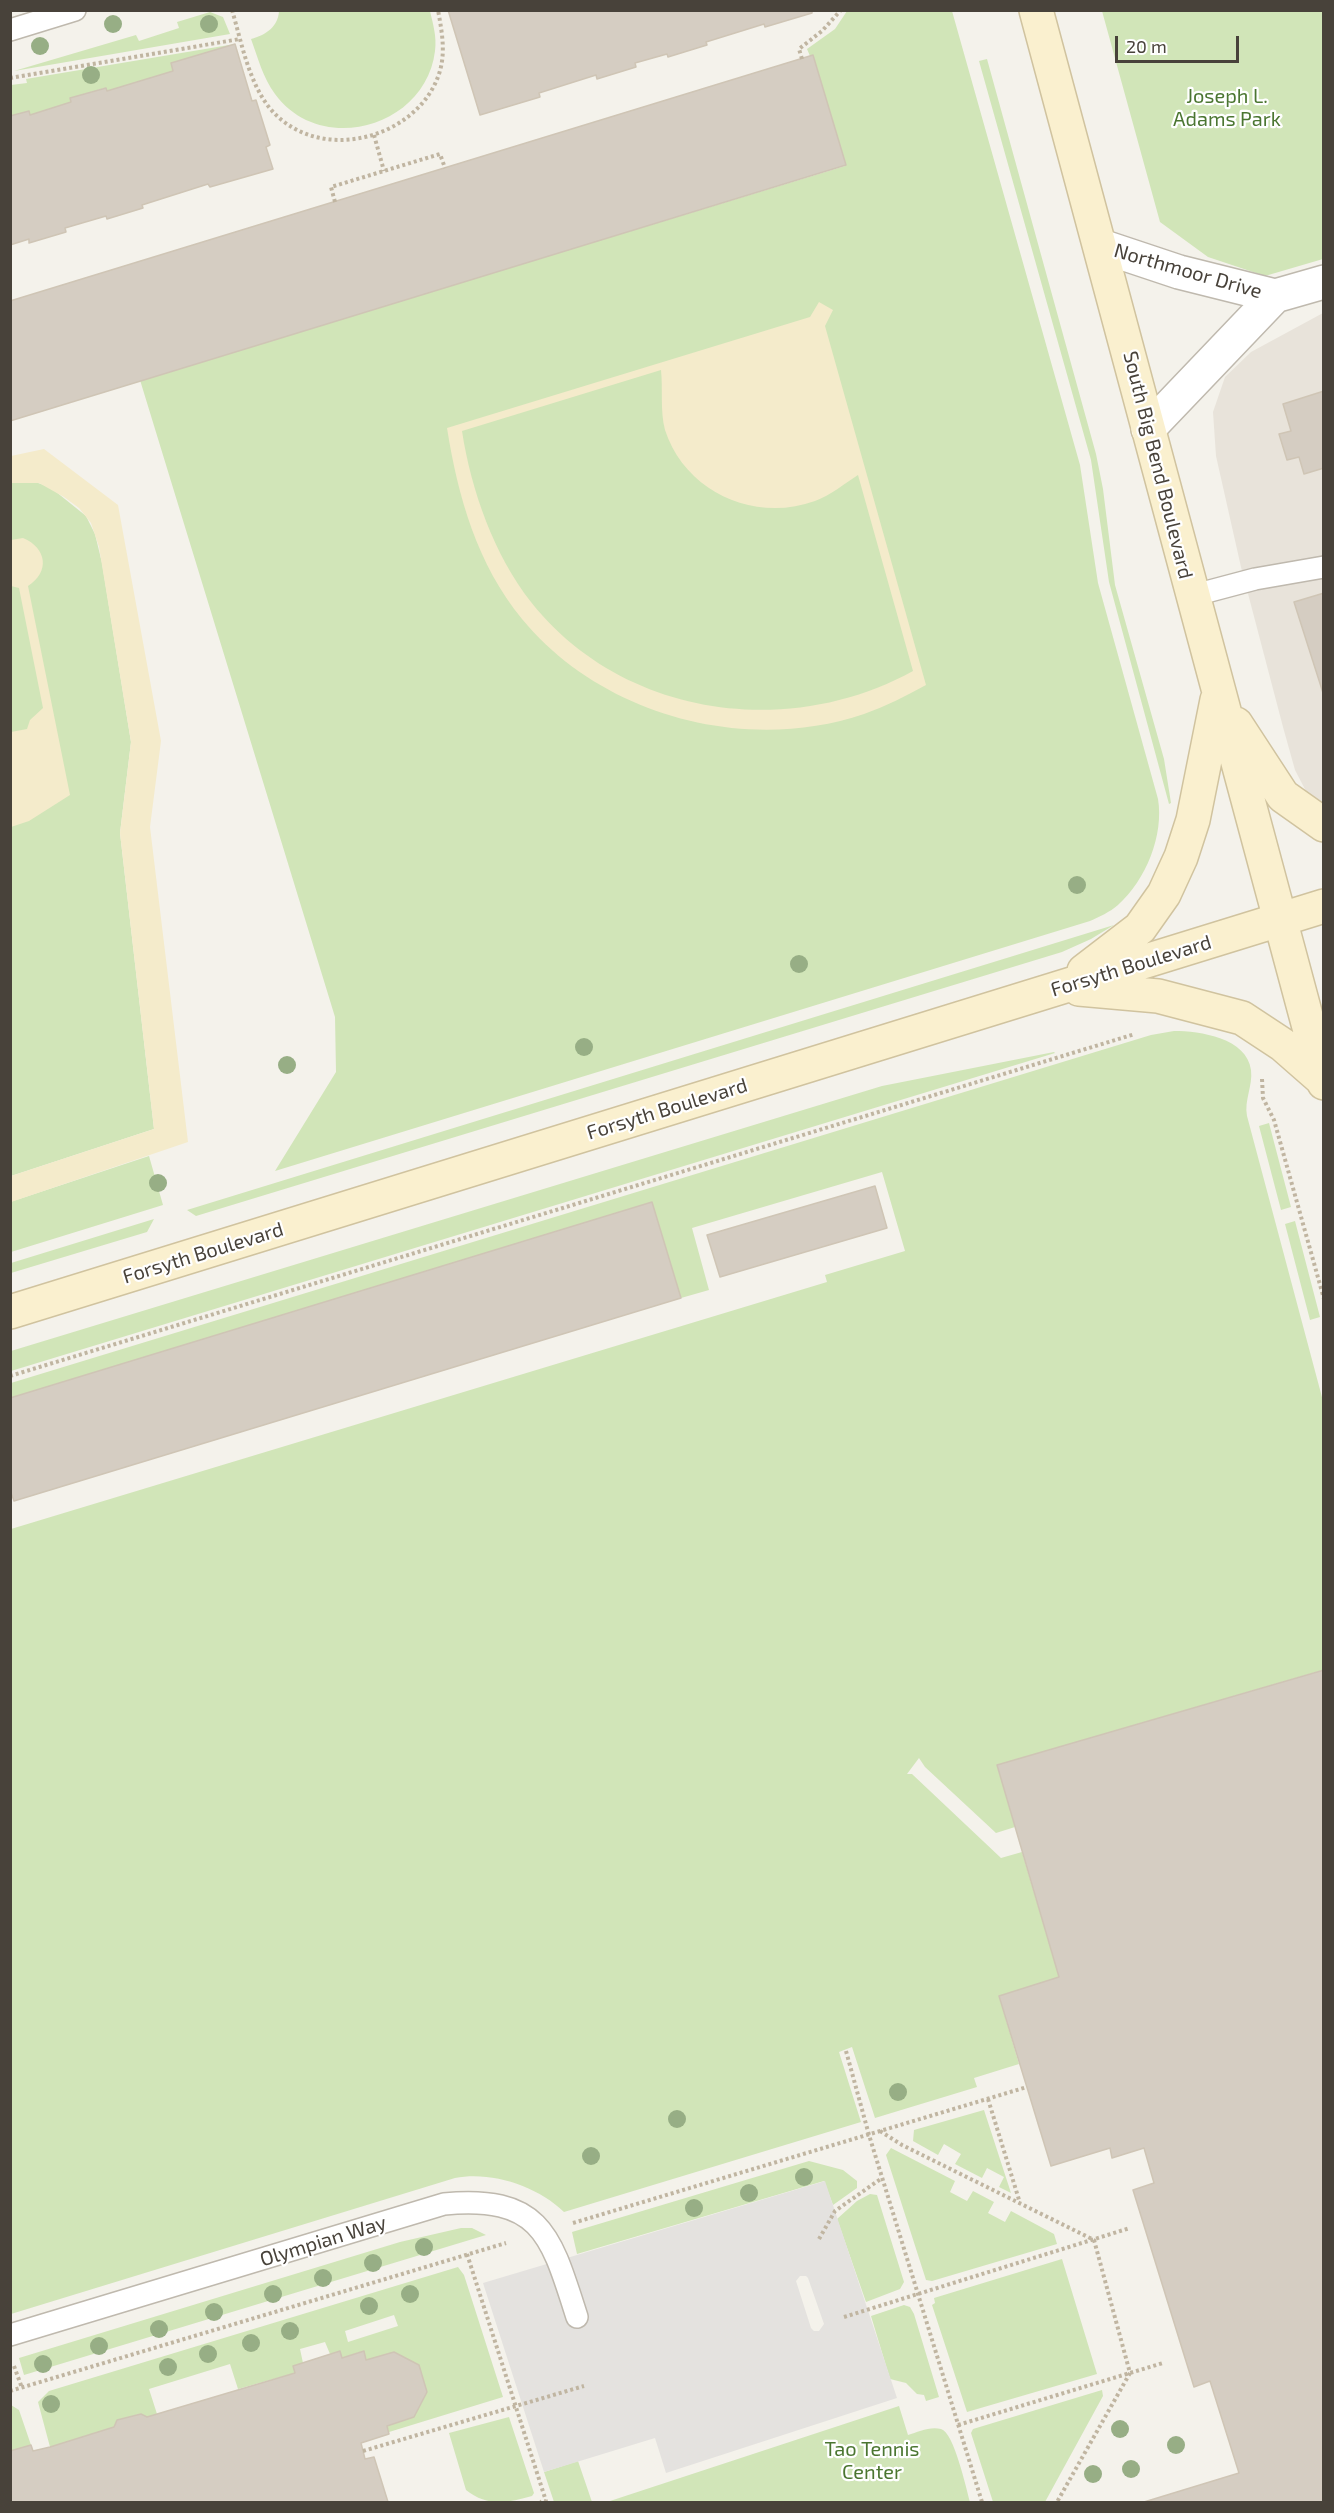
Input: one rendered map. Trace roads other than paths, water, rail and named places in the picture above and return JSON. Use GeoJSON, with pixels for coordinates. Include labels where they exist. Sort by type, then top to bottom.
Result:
{"type":"FeatureCollection","features":[{"type":"Feature","properties":{"kind":"main road","name":"South Big Bend Boulevard"},"geometry":{"type":"LineString","coordinates":[[1035,10],[1101,246],[1191,596],[1323,1082]]}},
{"type":"Feature","properties":{"kind":"main road"},"geometry":{"type":"LineString","coordinates":[[1218,695],[1282,795],[1323,825]]}},
{"type":"Feature","properties":{"kind":"main road"},"geometry":{"type":"LineString","coordinates":[[1060,988],[1106,957],[1140,928],[1164,894],[1181,857],[1193,820],[1218,695]]}},
{"type":"Feature","properties":{"kind":"main road","name":"Forsyth Boulevard"},"geometry":{"type":"LineString","coordinates":[[10,1312],[1323,906]]}},
{"type":"Feature","properties":{"kind":"main road"},"geometry":{"type":"LineString","coordinates":[[1060,988],[1158,996],[1242,1018],[1283,1045],[1323,1082]]}},
{"type":"Feature","properties":{"kind":"street","name":"Northmoor Drive"},"geometry":{"type":"LineString","coordinates":[[1101,246],[1179,272],[1275,296]]}},
{"type":"Feature","properties":{"kind":"street","name":"Northmoor Drive"},"geometry":{"type":"LineString","coordinates":[[1148,429],[1275,296],[1323,282]]}},
{"type":"Feature","properties":{"kind":"lane"},"geometry":{"type":"LineString","coordinates":[[10,30],[75,10]]}},
{"type":"Feature","properties":{"kind":"lane"},"geometry":{"type":"LineString","coordinates":[[1191,596],[1255,579],[1323,567]]}},
{"type":"Feature","properties":{"kind":"lane","name":"Olympian Way"},"geometry":{"type":"LineString","coordinates":[[10,2335],[444,2204],[475,2201],[508,2206],[525,2215],[544,2231],[559,2260],[577,2317]]}},
{"type":"Feature","properties":{"kind":"park label","name":"Joseph L. Adams Park"},"geometry":{"type":"Point","coordinates":[1227,108]}},
{"type":"Feature","properties":{"kind":"park label","name":"Tao Tennis Center"},"geometry":{"type":"Point","coordinates":[872,2460]}}]}
